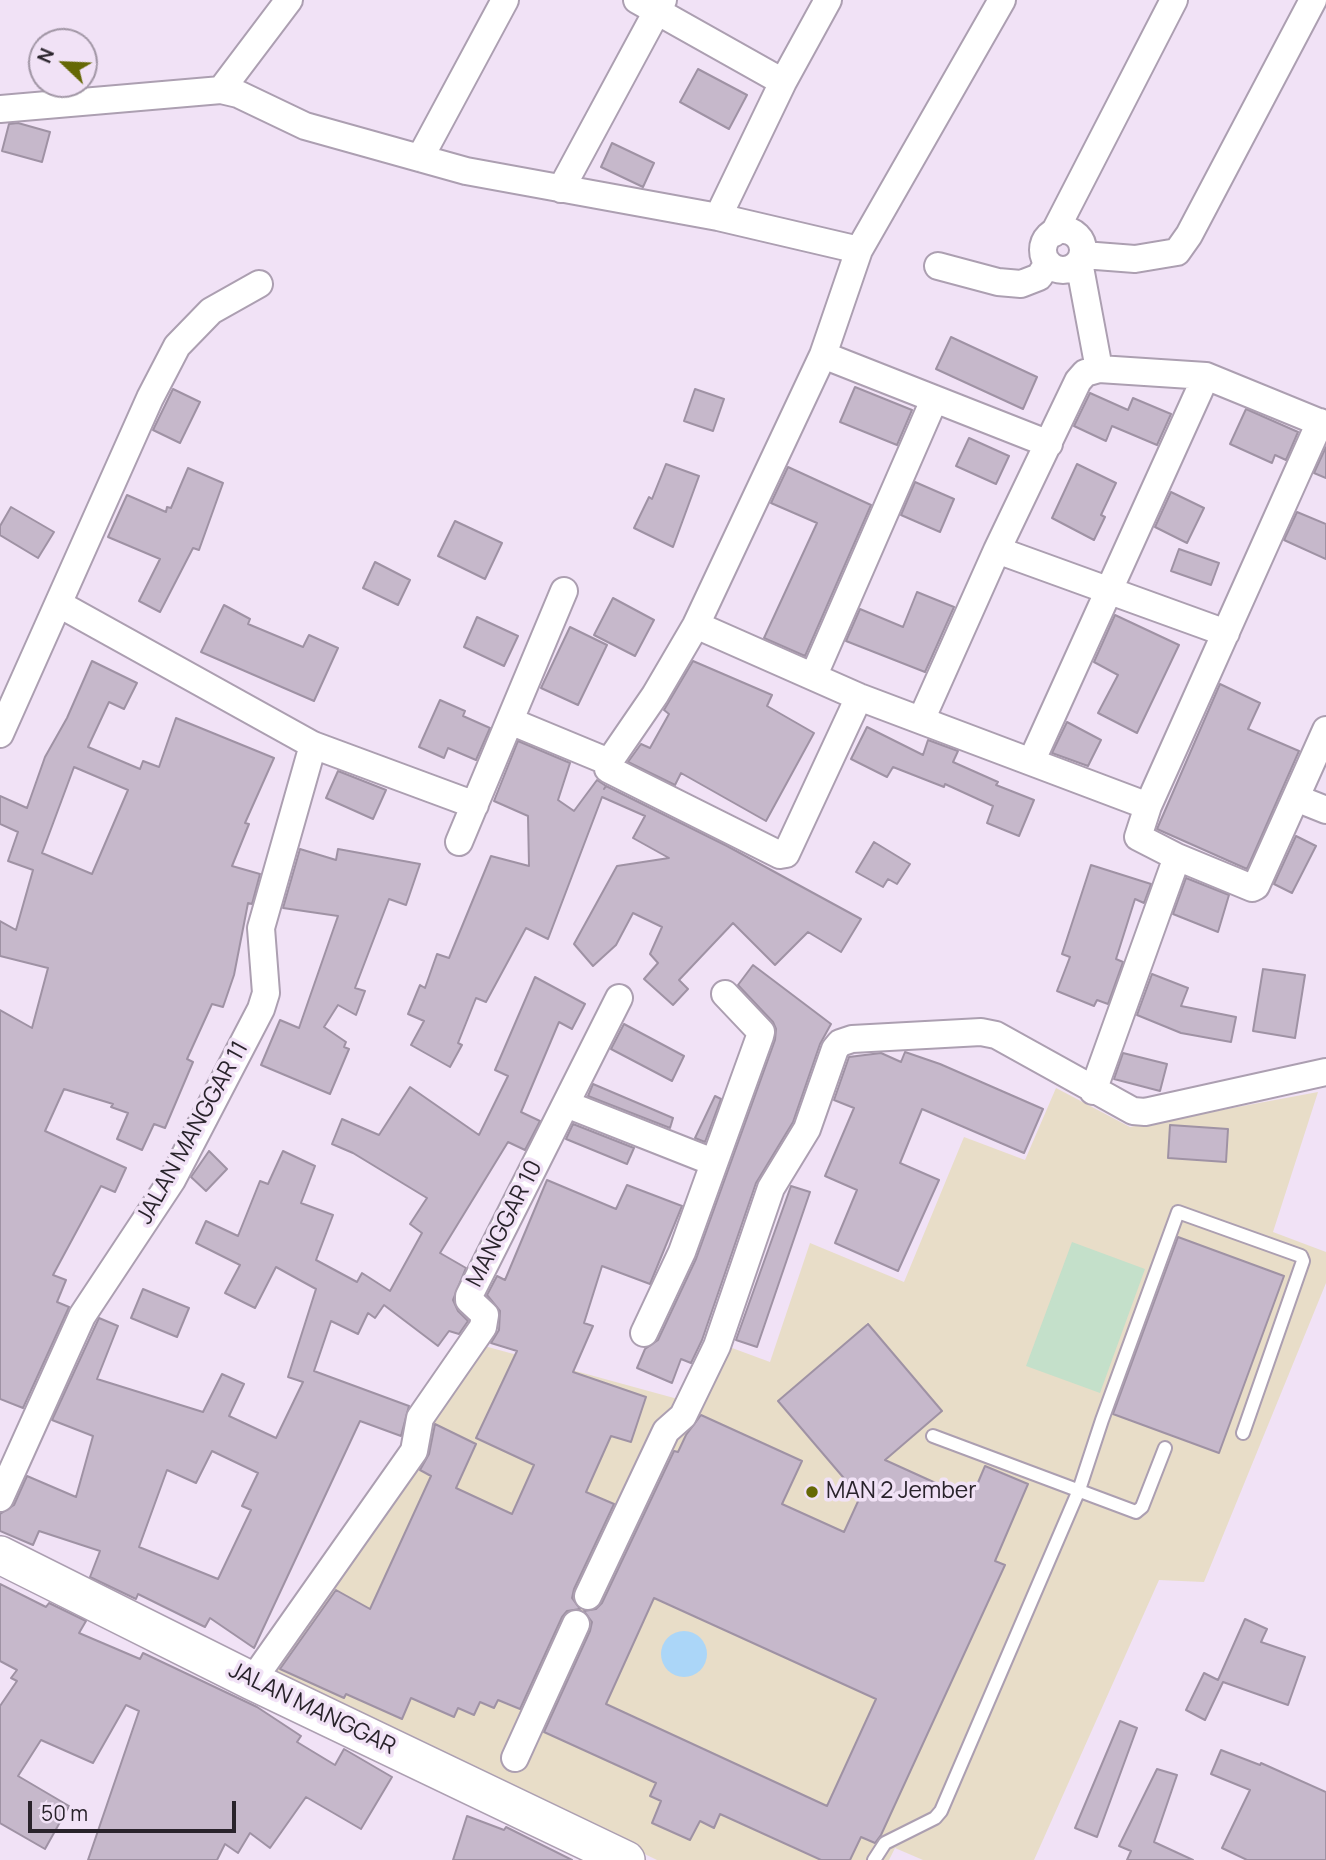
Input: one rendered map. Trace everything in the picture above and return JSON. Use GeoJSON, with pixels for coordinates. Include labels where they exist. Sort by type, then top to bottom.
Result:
{"type":"FeatureCollection","features":[{"type":"Feature","properties":{"kind":"main road","name":"JALAN MANGGAR"},"geometry":{"type":"LineString","coordinates":[[0,1555],[583,1851],[626,1860]]}},
{"type":"Feature","properties":{"kind":"street"},"geometry":{"type":"LineString","coordinates":[[221,90],[289,0]]}},
{"type":"Feature","properties":{"kind":"street"},"geometry":{"type":"LineString","coordinates":[[420,158],[505,0]]}},
{"type":"Feature","properties":{"kind":"street"},"geometry":{"type":"LineString","coordinates":[[718,217],[783,82],[828,0]]}},
{"type":"Feature","properties":{"kind":"street"},"geometry":{"type":"LineString","coordinates":[[859,696],[786,854],[780,855],[608,769],[609,761],[655,695],[696,625],[823,355],[854,259],[1002,0]]}},
{"type":"Feature","properties":{"kind":"street"},"geometry":{"type":"LineString","coordinates":[[938,266],[998,282],[1021,284],[1039,277],[1048,263],[1044,247],[1054,233],[1174,0]]}},
{"type":"Feature","properties":{"kind":"street"},"geometry":{"type":"LineString","coordinates":[[1048,263],[1064,270],[1081,259],[1135,259],[1177,252],[1196,222],[1313,0]]}},
{"type":"Feature","properties":{"kind":"street"},"geometry":{"type":"LineString","coordinates":[[561,189],[653,3],[783,82]]}},
{"type":"Feature","properties":{"kind":"street"},"geometry":{"type":"LineString","coordinates":[[0,108],[221,90],[238,94],[305,125],[420,158],[561,189],[718,217],[854,259]]}},
{"type":"Feature","properties":{"kind":"street"},"geometry":{"type":"LineString","coordinates":[[1054,233],[1072,232],[1083,246],[1081,259],[1092,371]]}},
{"type":"Feature","properties":{"kind":"street"},"geometry":{"type":"LineString","coordinates":[[0,734],[150,398],[177,346],[211,310],[259,284]]}},
{"type":"Feature","properties":{"kind":"street"},"geometry":{"type":"LineString","coordinates":[[823,355],[1049,444]]}},
{"type":"Feature","properties":{"kind":"street"},"geometry":{"type":"LineString","coordinates":[[922,718],[997,550],[1078,381],[1092,371],[1206,376],[1323,424],[1148,806],[1138,837],[1140,841],[1252,888],[1258,884],[1326,730]]}},
{"type":"Feature","properties":{"kind":"street"},"geometry":{"type":"LineString","coordinates":[[1032,760],[1206,376]]}},
{"type":"Feature","properties":{"kind":"street"},"geometry":{"type":"LineString","coordinates":[[814,675],[934,400]]}},
{"type":"Feature","properties":{"kind":"street"},"geometry":{"type":"LineString","coordinates":[[997,550],[1111,589],[1226,633]]}},
{"type":"Feature","properties":{"kind":"street"},"geometry":{"type":"LineString","coordinates":[[459,842],[564,591]]}},
{"type":"Feature","properties":{"kind":"street"},"geometry":{"type":"LineString","coordinates":[[59,604],[313,745],[475,805]]}},
{"type":"Feature","properties":{"kind":"street"},"geometry":{"type":"LineString","coordinates":[[696,625],[859,696],[1148,806]]}},
{"type":"Feature","properties":{"kind":"street"},"geometry":{"type":"LineString","coordinates":[[510,721],[609,761]]}},
{"type":"Feature","properties":{"kind":"street","name":"JALAN MANGGAR 11"},"geometry":{"type":"LineString","coordinates":[[0,1498],[82,1316],[172,1180],[261,1009],[266,993],[261,928],[313,745]]}},
{"type":"Feature","properties":{"kind":"street"},"geometry":{"type":"LineString","coordinates":[[1296,797],[1326,810]]}},
{"type":"Feature","properties":{"kind":"street"},"geometry":{"type":"LineString","coordinates":[[1093,1091],[1177,857]]}},
{"type":"Feature","properties":{"kind":"street"},"geometry":{"type":"LineString","coordinates":[[644,1333],[682,1252],[712,1162],[761,1032],[725,994]]}},
{"type":"Feature","properties":{"kind":"street","name":"MANGGAR 10"},"geometry":{"type":"LineString","coordinates":[[252,1681],[414,1451],[420,1418],[483,1327],[485,1315],[469,1300],[469,1296],[620,998]]}},
{"type":"Feature","properties":{"kind":"street"},"geometry":{"type":"LineString","coordinates":[[588,1596],[666,1431],[683,1416],[717,1346],[771,1188],[807,1129],[835,1049],[852,1039],[981,1032],[1007,1040],[1093,1091],[1133,1111],[1145,1112],[1326,1072]]}},
{"type":"Feature","properties":{"kind":"street"},"geometry":{"type":"LineString","coordinates":[[566,1104],[712,1162]]}},
{"type":"Feature","properties":{"kind":"street"},"geometry":{"type":"LineString","coordinates":[[515,1758],[576,1624]]}},
{"type":"Feature","properties":{"kind":"lane"},"geometry":{"type":"LineString","coordinates":[[874,1860],[885,1843],[935,1818],[941,1811],[1079,1490],[1101,1420],[1178,1212],[1301,1256],[1303,1261],[1243,1433]]}},
{"type":"Feature","properties":{"kind":"lane"},"geometry":{"type":"LineString","coordinates":[[933,1436],[1136,1512],[1140,1511],[1166,1448]]}},
{"type":"Feature","properties":{"kind":"shaded area","name":"MAN 2 Jember"},"geometry":{"type":"Polygon","coordinates":[[[1056,1088],[1130,1127],[1318,1092],[1273,1232],[1326,1252],[1326,1283],[1204,1582],[1159,1580],[1034,1860],[923,1860],[895,1848],[889,1860],[657,1860],[272,1673],[477,1344],[696,1404],[724,1345],[770,1362],[810,1243],[904,1282],[964,1137],[1025,1160],[1056,1088]]]}},
{"type":"Feature","properties":{"kind":"green space"},"geometry":{"type":"Polygon","coordinates":[[[1072,1242],[1145,1269],[1100,1393],[1026,1366],[1072,1242]]]}},
{"type":"Feature","properties":{"kind":"water"},"geometry":{"type":"Polygon","coordinates":[[[684,1631],[700,1638],[707,1654],[700,1670],[684,1677],[668,1670],[661,1654],[668,1638],[684,1631]]]}},
{"type":"Feature","properties":{"kind":"building"},"geometry":{"type":"Polygon","coordinates":[[[698,69],[747,95],[729,129],[680,102],[698,69]]]}},
{"type":"Feature","properties":{"kind":"building"},"geometry":{"type":"Polygon","coordinates":[[[18,123],[50,132],[42,162],[2,151],[9,124],[18,123]]]}},
{"type":"Feature","properties":{"kind":"building"},"geometry":{"type":"Polygon","coordinates":[[[612,143],[654,163],[643,187],[601,167],[612,143]]]}},
{"type":"Feature","properties":{"kind":"building"},"geometry":{"type":"Polygon","coordinates":[[[951,337],[1037,377],[1023,409],[936,369],[951,337]]]}},
{"type":"Feature","properties":{"kind":"building"},"geometry":{"type":"Polygon","coordinates":[[[855,387],[912,410],[897,445],[840,422],[855,387]]]}},
{"type":"Feature","properties":{"kind":"building"},"geometry":{"type":"Polygon","coordinates":[[[173,389],[200,402],[180,443],[153,430],[173,389]]]}},
{"type":"Feature","properties":{"kind":"building"},"geometry":{"type":"Polygon","coordinates":[[[695,389],[724,399],[713,431],[684,421],[695,389]]]}},
{"type":"Feature","properties":{"kind":"building"},"geometry":{"type":"Polygon","coordinates":[[[1090,393],[1128,410],[1133,398],[1171,414],[1157,445],[1112,426],[1106,441],[1074,426],[1090,393]]]}},
{"type":"Feature","properties":{"kind":"building"},"geometry":{"type":"Polygon","coordinates":[[[1246,409],[1298,432],[1286,460],[1275,455],[1272,463],[1230,444],[1246,409]]]}},
{"type":"Feature","properties":{"kind":"building"},"geometry":{"type":"Polygon","coordinates":[[[969,438],[1009,456],[996,484],[956,466],[969,438]]]}},
{"type":"Feature","properties":{"kind":"building"},"geometry":{"type":"Polygon","coordinates":[[[1326,447],[1326,478],[1314,473],[1326,447]]]}},
{"type":"Feature","properties":{"kind":"building"},"geometry":{"type":"Polygon","coordinates":[[[666,464],[699,476],[673,547],[634,528],[649,497],[652,499],[666,464]]]}},
{"type":"Feature","properties":{"kind":"building"},"geometry":{"type":"Polygon","coordinates":[[[1077,464],[1116,483],[1101,515],[1105,517],[1094,540],[1052,518],[1077,464]]]}},
{"type":"Feature","properties":{"kind":"building"},"geometry":{"type":"Polygon","coordinates":[[[788,467],[871,505],[805,656],[764,638],[817,523],[771,503],[788,467]]]}},
{"type":"Feature","properties":{"kind":"building"},"geometry":{"type":"Polygon","coordinates":[[[188,468],[223,483],[199,550],[193,548],[160,612],[139,601],[160,559],[108,537],[127,495],[166,512],[167,507],[171,508],[188,468]]]}},
{"type":"Feature","properties":{"kind":"building"},"geometry":{"type":"Polygon","coordinates":[[[915,482],[954,499],[940,532],[901,515],[915,482]]]}},
{"type":"Feature","properties":{"kind":"building"},"geometry":{"type":"Polygon","coordinates":[[[1171,492],[1204,508],[1187,543],[1155,527],[1171,492]]]}},
{"type":"Feature","properties":{"kind":"building"},"geometry":{"type":"Polygon","coordinates":[[[11,507],[54,532],[38,558],[0,535],[0,526],[11,507]]]}},
{"type":"Feature","properties":{"kind":"building"},"geometry":{"type":"Polygon","coordinates":[[[1297,512],[1326,524],[1326,559],[1284,540],[1297,512]]]}},
{"type":"Feature","properties":{"kind":"building"},"geometry":{"type":"Polygon","coordinates":[[[455,521],[502,543],[485,579],[438,556],[455,521]]]}},
{"type":"Feature","properties":{"kind":"building"},"geometry":{"type":"Polygon","coordinates":[[[1179,549],[1219,563],[1211,585],[1171,571],[1179,549]]]}},
{"type":"Feature","properties":{"kind":"building"},"geometry":{"type":"Polygon","coordinates":[[[375,562],[410,580],[398,605],[363,588],[375,562]]]}},
{"type":"Feature","properties":{"kind":"building"},"geometry":{"type":"Polygon","coordinates":[[[917,592],[954,607],[925,672],[846,641],[860,609],[903,627],[917,592]]]}},
{"type":"Feature","properties":{"kind":"building"},"geometry":{"type":"Polygon","coordinates":[[[613,598],[654,620],[635,656],[594,635],[613,598]]]}},
{"type":"Feature","properties":{"kind":"building"},"geometry":{"type":"Polygon","coordinates":[[[224,605],[250,619],[248,624],[303,647],[309,635],[338,648],[314,701],[201,652],[224,605]]]}},
{"type":"Feature","properties":{"kind":"building"},"geometry":{"type":"Polygon","coordinates":[[[1115,615],[1179,645],[1137,733],[1098,713],[1118,675],[1094,662],[1115,615]]]}},
{"type":"Feature","properties":{"kind":"building"},"geometry":{"type":"Polygon","coordinates":[[[477,617],[518,636],[504,666],[464,647],[477,617]]]}},
{"type":"Feature","properties":{"kind":"building"},"geometry":{"type":"Polygon","coordinates":[[[570,627],[607,645],[578,705],[541,688],[570,627]]]}},
{"type":"Feature","properties":{"kind":"building"},"geometry":{"type":"Polygon","coordinates":[[[92,661],[137,683],[124,709],[109,702],[88,747],[140,769],[143,761],[159,767],[176,718],[274,758],[245,823],[249,824],[232,866],[260,874],[252,904],[248,903],[234,975],[223,1007],[212,1004],[187,1059],[193,1062],[165,1128],[154,1124],[142,1150],[117,1139],[128,1113],[111,1107],[113,1104],[64,1089],[45,1131],[126,1168],[115,1192],[101,1186],[53,1275],[66,1280],[57,1302],[69,1307],[23,1408],[0,1399],[0,1010],[32,1028],[48,968],[0,956],[0,921],[16,930],[33,870],[8,861],[18,832],[0,824],[0,796],[27,808],[45,757],[67,718],[92,661]],[[74,767],[42,853],[92,874],[128,790],[74,767]]]}},
{"type":"Feature","properties":{"kind":"building"},"geometry":{"type":"Polygon","coordinates":[[[693,661],[772,695],[767,706],[814,733],[766,821],[681,773],[675,785],[628,762],[641,744],[650,748],[669,714],[664,710],[693,661]]]}},
{"type":"Feature","properties":{"kind":"building"},"geometry":{"type":"Polygon","coordinates":[[[1220,684],[1260,703],[1248,729],[1299,751],[1247,869],[1157,829],[1220,684]]]}},
{"type":"Feature","properties":{"kind":"building"},"geometry":{"type":"Polygon","coordinates":[[[440,700],[465,711],[463,716],[490,728],[476,760],[448,748],[444,758],[419,747],[440,700]]]}},
{"type":"Feature","properties":{"kind":"building"},"geometry":{"type":"Polygon","coordinates":[[[1067,722],[1101,740],[1088,766],[1052,753],[1067,722]]]}},
{"type":"Feature","properties":{"kind":"building"},"geometry":{"type":"Polygon","coordinates":[[[867,727],[923,755],[928,740],[958,751],[953,762],[998,782],[996,785],[1034,800],[1019,836],[987,823],[993,806],[945,784],[944,787],[893,767],[887,777],[851,759],[867,727]]]}},
{"type":"Feature","properties":{"kind":"building"},"geometry":{"type":"Polygon","coordinates":[[[518,741],[570,763],[558,800],[574,811],[597,780],[727,846],[861,919],[841,952],[808,932],[775,965],[733,923],[679,980],[688,989],[673,1005],[644,979],[658,963],[650,954],[662,927],[633,913],[616,945],[593,966],[574,944],[617,866],[669,858],[633,838],[645,816],[602,797],[548,939],[526,928],[486,1002],[476,998],[458,1043],[462,1045],[450,1067],[411,1045],[424,1021],[408,1014],[420,985],[425,988],[437,954],[449,958],[491,856],[529,866],[528,816],[494,801],[518,741]]]}},
{"type":"Feature","properties":{"kind":"building"},"geometry":{"type":"Polygon","coordinates":[[[338,771],[386,790],[373,819],[326,798],[338,771]]]}},
{"type":"Feature","properties":{"kind":"building"},"geometry":{"type":"Polygon","coordinates":[[[1296,836],[1316,846],[1292,893],[1274,884],[1296,836]]]}},
{"type":"Feature","properties":{"kind":"building"},"geometry":{"type":"Polygon","coordinates":[[[874,842],[910,864],[897,884],[888,879],[883,887],[856,872],[874,842]]]}},
{"type":"Feature","properties":{"kind":"building"},"geometry":{"type":"Polygon","coordinates":[[[300,849],[336,860],[338,849],[420,864],[406,905],[389,899],[355,988],[365,991],[356,1015],[338,1005],[324,1027],[346,1042],[344,1047],[349,1049],[330,1094],[261,1065],[280,1020],[299,1028],[338,916],[283,908],[300,849]]]}},
{"type":"Feature","properties":{"kind":"building"},"geometry":{"type":"Polygon","coordinates":[[[1091,865],[1151,884],[1144,903],[1135,899],[1116,959],[1123,962],[1108,1004],[1097,1000],[1094,1006],[1057,991],[1070,957],[1062,954],[1091,865]]]}},
{"type":"Feature","properties":{"kind":"building"},"geometry":{"type":"Polygon","coordinates":[[[1186,878],[1229,895],[1218,932],[1173,914],[1186,878]]]}},
{"type":"Feature","properties":{"kind":"building"},"geometry":{"type":"Polygon","coordinates":[[[753,965],[831,1024],[820,1044],[793,1122],[756,1183],[702,1340],[691,1363],[681,1359],[672,1383],[637,1368],[645,1349],[658,1340],[696,1259],[775,1040],[776,1029],[773,1022],[738,985],[753,965]]]}},
{"type":"Feature","properties":{"kind":"building"},"geometry":{"type":"Polygon","coordinates":[[[1263,969],[1305,975],[1295,1038],[1253,1031],[1263,969]]]}},
{"type":"Feature","properties":{"kind":"building"},"geometry":{"type":"Polygon","coordinates":[[[1152,974],[1188,988],[1181,1006],[1236,1017],[1231,1042],[1181,1033],[1137,1015],[1152,974]]]}},
{"type":"Feature","properties":{"kind":"building"},"geometry":{"type":"Polygon","coordinates":[[[535,977],[585,1004],[572,1029],[559,1022],[521,1112],[540,1121],[525,1150],[508,1142],[440,1253],[466,1268],[453,1300],[458,1311],[468,1321],[459,1334],[449,1331],[438,1346],[384,1305],[375,1318],[368,1313],[358,1334],[331,1321],[314,1371],[409,1406],[401,1436],[360,1421],[254,1648],[210,1618],[205,1627],[138,1594],[136,1599],[90,1577],[100,1551],[39,1531],[33,1545],[0,1531],[0,1514],[14,1505],[27,1476],[76,1497],[93,1436],[52,1420],[99,1318],[118,1326],[97,1379],[203,1412],[222,1374],[244,1384],[229,1416],[276,1438],[303,1382],[288,1377],[316,1289],[276,1267],[255,1308],[225,1293],[240,1265],[196,1243],[206,1221],[238,1236],[260,1181],[268,1184],[283,1151],[315,1166],[301,1203],[333,1215],[316,1260],[357,1282],[362,1273],[390,1291],[422,1233],[410,1224],[427,1198],[353,1153],[332,1144],[342,1119],[379,1135],[410,1087],[479,1135],[508,1076],[495,1070],[535,977]],[[212,1451],[196,1483],[167,1470],[139,1547],[218,1579],[251,1510],[242,1506],[258,1473],[212,1451]]]}},
{"type":"Feature","properties":{"kind":"building"},"geometry":{"type":"Polygon","coordinates":[[[624,1024],[684,1056],[672,1081],[611,1049],[624,1024]]]}},
{"type":"Feature","properties":{"kind":"building"},"geometry":{"type":"Polygon","coordinates":[[[905,1052],[940,1064],[1043,1109],[1024,1153],[922,1109],[900,1163],[939,1180],[898,1271],[835,1243],[857,1190],[825,1176],[854,1108],[834,1100],[849,1057],[881,1053],[901,1062],[905,1052]]]}},
{"type":"Feature","properties":{"kind":"building"},"geometry":{"type":"Polygon","coordinates":[[[1123,1053],[1167,1064],[1160,1091],[1114,1079],[1123,1053]]]}},
{"type":"Feature","properties":{"kind":"building"},"geometry":{"type":"Polygon","coordinates":[[[593,1084],[673,1118],[670,1128],[588,1096],[593,1084]]]}},
{"type":"Feature","properties":{"kind":"building"},"geometry":{"type":"Polygon","coordinates":[[[715,1096],[721,1099],[705,1142],[695,1138],[715,1096]]]}},
{"type":"Feature","properties":{"kind":"building"},"geometry":{"type":"Polygon","coordinates":[[[573,1124],[634,1148],[627,1164],[566,1139],[573,1124]]]}},
{"type":"Feature","properties":{"kind":"building"},"geometry":{"type":"Polygon","coordinates":[[[1170,1125],[1228,1129],[1226,1162],[1168,1158],[1170,1125]]]}},
{"type":"Feature","properties":{"kind":"building"},"geometry":{"type":"Polygon","coordinates":[[[209,1151],[227,1169],[206,1191],[191,1177],[209,1151]]]}},
{"type":"Feature","properties":{"kind":"building"},"geometry":{"type":"Polygon","coordinates":[[[547,1180],[616,1209],[627,1185],[682,1206],[650,1284],[602,1266],[584,1323],[593,1326],[573,1372],[646,1397],[631,1442],[611,1436],[586,1492],[614,1504],[574,1589],[572,1598],[580,1609],[567,1611],[562,1617],[520,1709],[498,1700],[494,1708],[480,1702],[474,1715],[458,1708],[454,1717],[411,1698],[402,1719],[346,1694],[344,1698],[280,1669],[336,1590],[370,1609],[431,1476],[420,1470],[429,1454],[435,1424],[476,1444],[456,1488],[512,1514],[534,1465],[476,1438],[517,1351],[491,1343],[499,1330],[500,1311],[487,1295],[497,1276],[505,1280],[547,1180]]]}},
{"type":"Feature","properties":{"kind":"building"},"geometry":{"type":"Polygon","coordinates":[[[791,1186],[810,1192],[757,1347],[736,1340],[791,1186]]]}},
{"type":"Feature","properties":{"kind":"building"},"geometry":{"type":"Polygon","coordinates":[[[1178,1237],[1284,1276],[1219,1453],[1113,1414],[1178,1237]]]}},
{"type":"Feature","properties":{"kind":"building"},"geometry":{"type":"Polygon","coordinates":[[[143,1289],[189,1308],[177,1337],[131,1318],[143,1289]]]}},
{"type":"Feature","properties":{"kind":"building"},"geometry":{"type":"Polygon","coordinates":[[[868,1324],[942,1411],[885,1460],[971,1499],[985,1466],[1028,1484],[995,1561],[1005,1565],[881,1835],[875,1843],[861,1837],[850,1860],[821,1860],[720,1814],[714,1828],[700,1821],[690,1840],[652,1823],[661,1801],[650,1796],[656,1783],[544,1732],[590,1631],[592,1622],[584,1611],[596,1609],[602,1603],[674,1451],[678,1452],[686,1435],[701,1415],[802,1461],[782,1504],[844,1532],[860,1497],[778,1401],[868,1324]],[[654,1598],[606,1704],[827,1806],[876,1699],[654,1598]]]}},
{"type":"Feature","properties":{"kind":"building"},"geometry":{"type":"Polygon","coordinates":[[[0,1584],[46,1607],[49,1603],[86,1621],[79,1633],[140,1659],[143,1653],[257,1707],[301,1736],[297,1742],[335,1765],[344,1749],[392,1777],[361,1829],[306,1797],[270,1848],[250,1833],[238,1853],[225,1844],[217,1860],[88,1860],[139,1711],[126,1705],[93,1763],[41,1740],[18,1776],[69,1806],[45,1849],[0,1823],[0,1706],[17,1681],[11,1678],[17,1670],[0,1661],[0,1584]]]}},
{"type":"Feature","properties":{"kind":"building"},"geometry":{"type":"Polygon","coordinates":[[[1245,1619],[1267,1629],[1261,1642],[1305,1657],[1288,1705],[1223,1682],[1205,1720],[1186,1710],[1204,1673],[1218,1680],[1245,1619]]]}},
{"type":"Feature","properties":{"kind":"building"},"geometry":{"type":"Polygon","coordinates":[[[1120,1721],[1137,1728],[1097,1837],[1075,1828],[1120,1721]]]}},
{"type":"Feature","properties":{"kind":"building"},"geometry":{"type":"Polygon","coordinates":[[[1221,1750],[1260,1765],[1261,1763],[1326,1792],[1326,1860],[1247,1860],[1222,1848],[1250,1790],[1211,1774],[1221,1750]]]}},
{"type":"Feature","properties":{"kind":"building"},"geometry":{"type":"Polygon","coordinates":[[[1157,1769],[1177,1775],[1154,1842],[1193,1860],[1127,1860],[1131,1851],[1119,1846],[1157,1769]]]}},
{"type":"Feature","properties":{"kind":"building"},"geometry":{"type":"Polygon","coordinates":[[[467,1816],[504,1830],[506,1827],[572,1860],[453,1860],[467,1816]]]}},
{"type":"Feature","properties":{"kind":"place","name":"MAN 2 Jember"},"geometry":{"type":"Point","coordinates":[812,1492]}}]}
